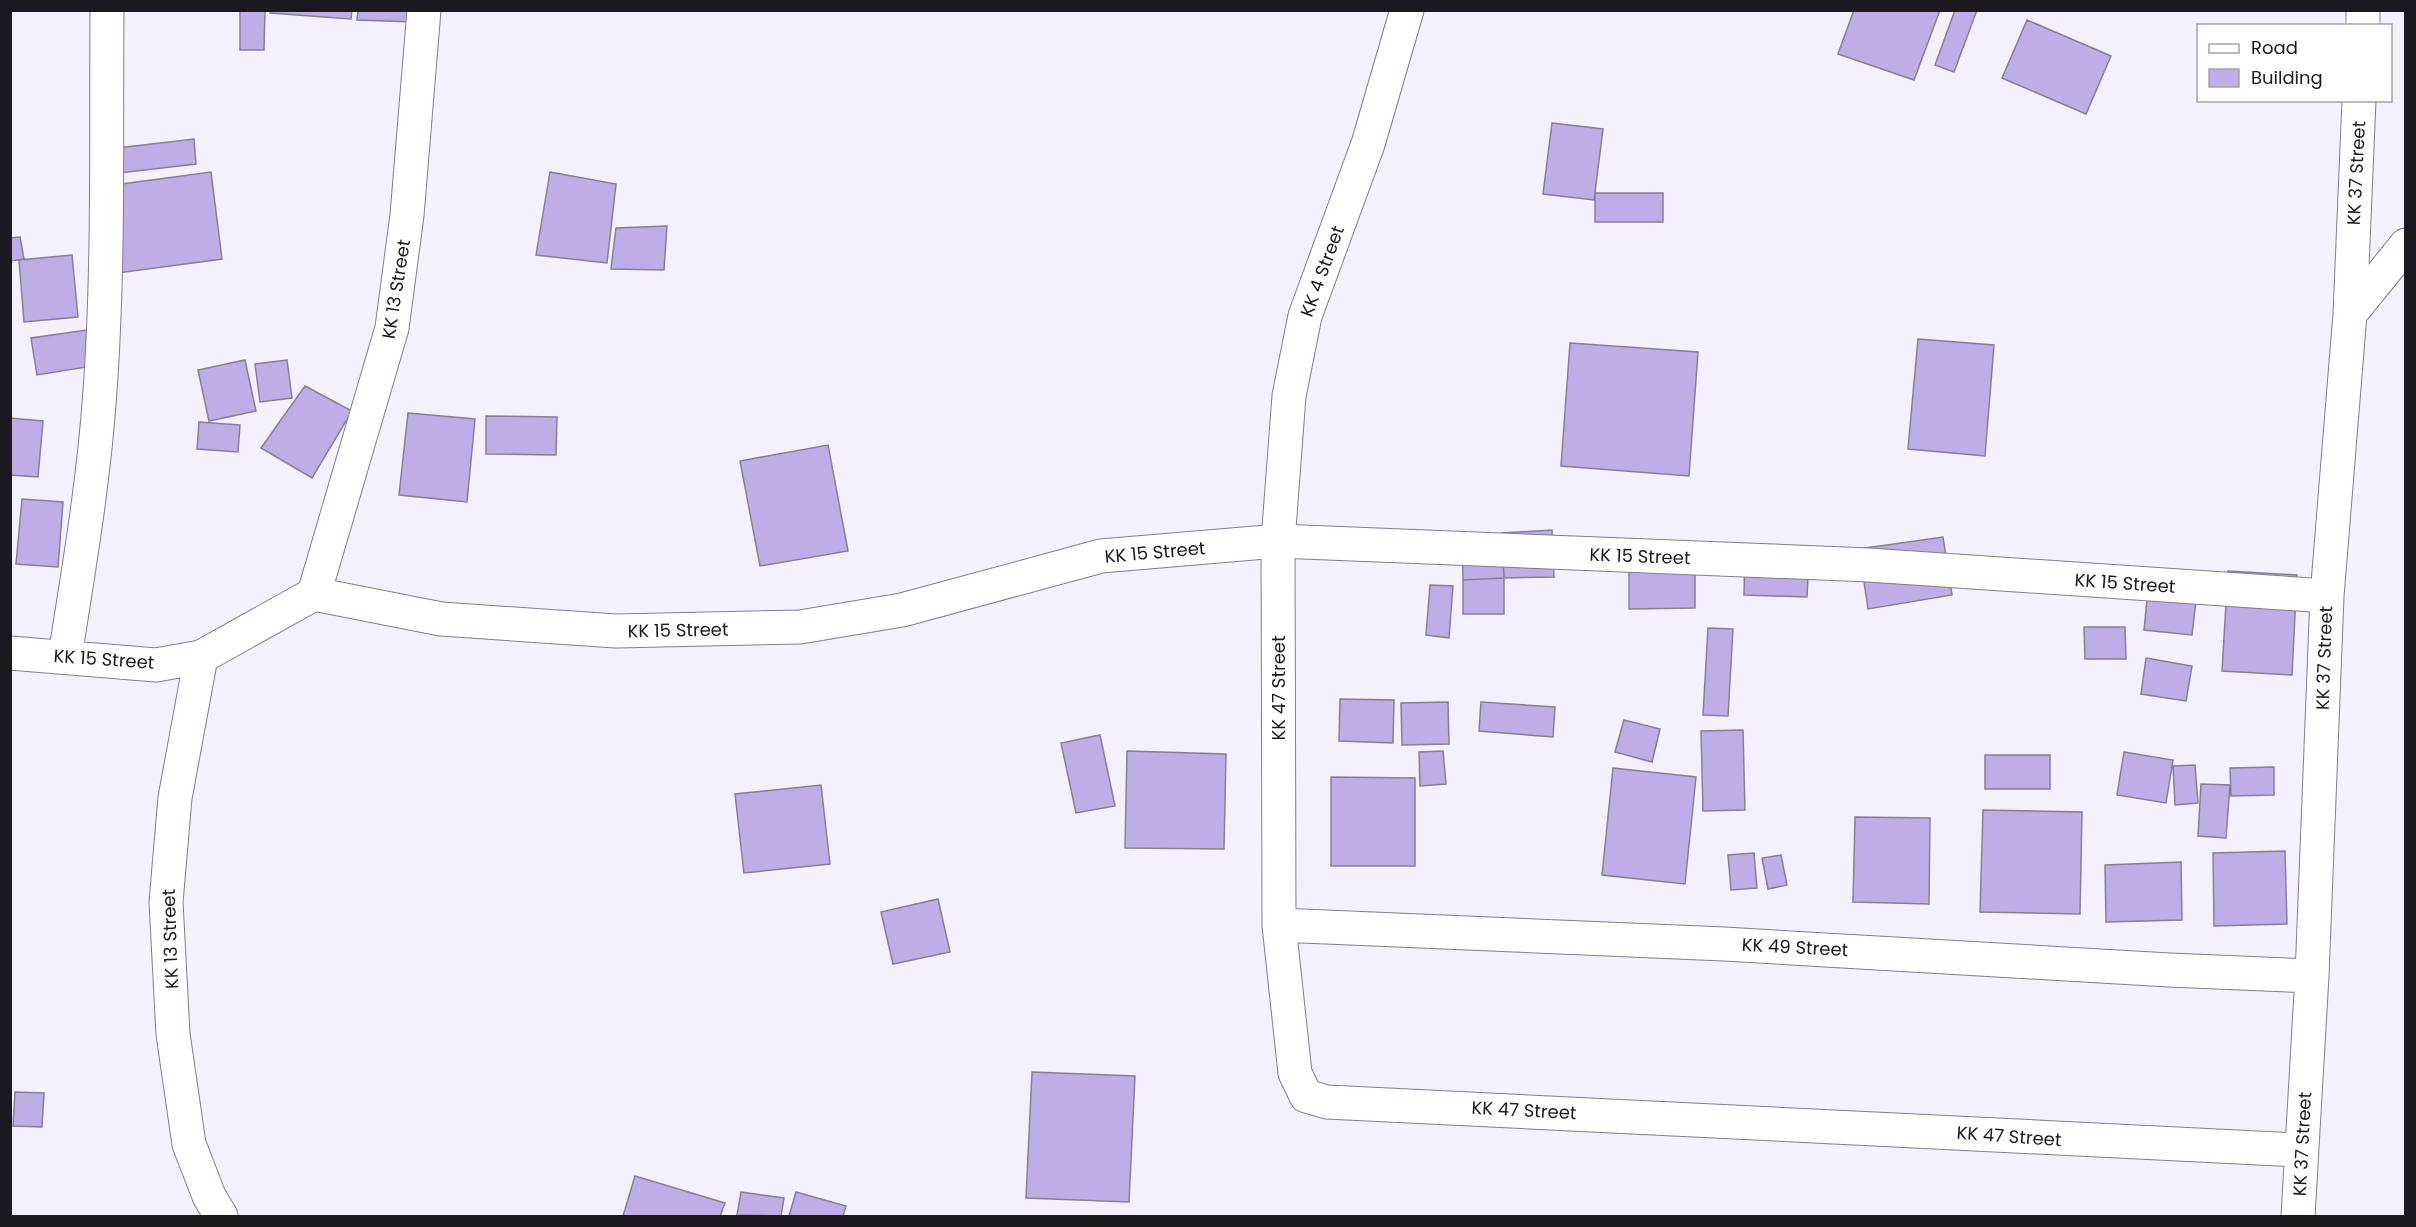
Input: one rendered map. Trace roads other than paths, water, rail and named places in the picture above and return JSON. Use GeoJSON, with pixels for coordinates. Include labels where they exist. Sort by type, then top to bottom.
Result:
{"type":"FeatureCollection","features":[{"type":"Feature","properties":{"kind":"street"},"geometry":{"type":"LineString","coordinates":[[64,656],[87,521],[100,392],[106,257],[106,10]]}},
{"type":"Feature","properties":{"kind":"street","name":"KK 13 Street"},"geometry":{"type":"LineString","coordinates":[[314,594],[392,328],[407,215],[424,10]]}},
{"type":"Feature","properties":{"kind":"street","name":"KK 4 Street"},"geometry":{"type":"LineString","coordinates":[[1278,541],[1289,396],[1305,316],[1368,144],[1407,10]]}},
{"type":"Feature","properties":{"kind":"street","name":"KK 37 Street"},"geometry":{"type":"LineString","coordinates":[[2298,1216],[2300,1150],[2312,976],[2327,596],[2350,314],[2359,102]]}},
{"type":"Feature","properties":{"kind":"street"},"geometry":{"type":"LineString","coordinates":[[2350,314],[2406,245]]}},
{"type":"Feature","properties":{"kind":"street","name":"KK 15 Street"},"geometry":{"type":"LineString","coordinates":[[10,653],[156,665],[201,657],[314,594],[441,620],[616,631],[800,627],[902,610],[1101,556],[1278,541],[1869,565],[2327,596]]}},
{"type":"Feature","properties":{"kind":"street","name":"KK 47 Street"},"geometry":{"type":"LineString","coordinates":[[1278,541],[1279,925],[1295,1073],[1306,1096],[1327,1102],[2300,1150]]}},
{"type":"Feature","properties":{"kind":"street","name":"KK 13 Street"},"geometry":{"type":"LineString","coordinates":[[201,657],[175,798],[166,902],[173,1034],[189,1144],[209,1196],[221,1216]]}},
{"type":"Feature","properties":{"kind":"street","name":"KK 49 Street"},"geometry":{"type":"LineString","coordinates":[[1279,925],[1724,944],[2312,976]]}}]}
